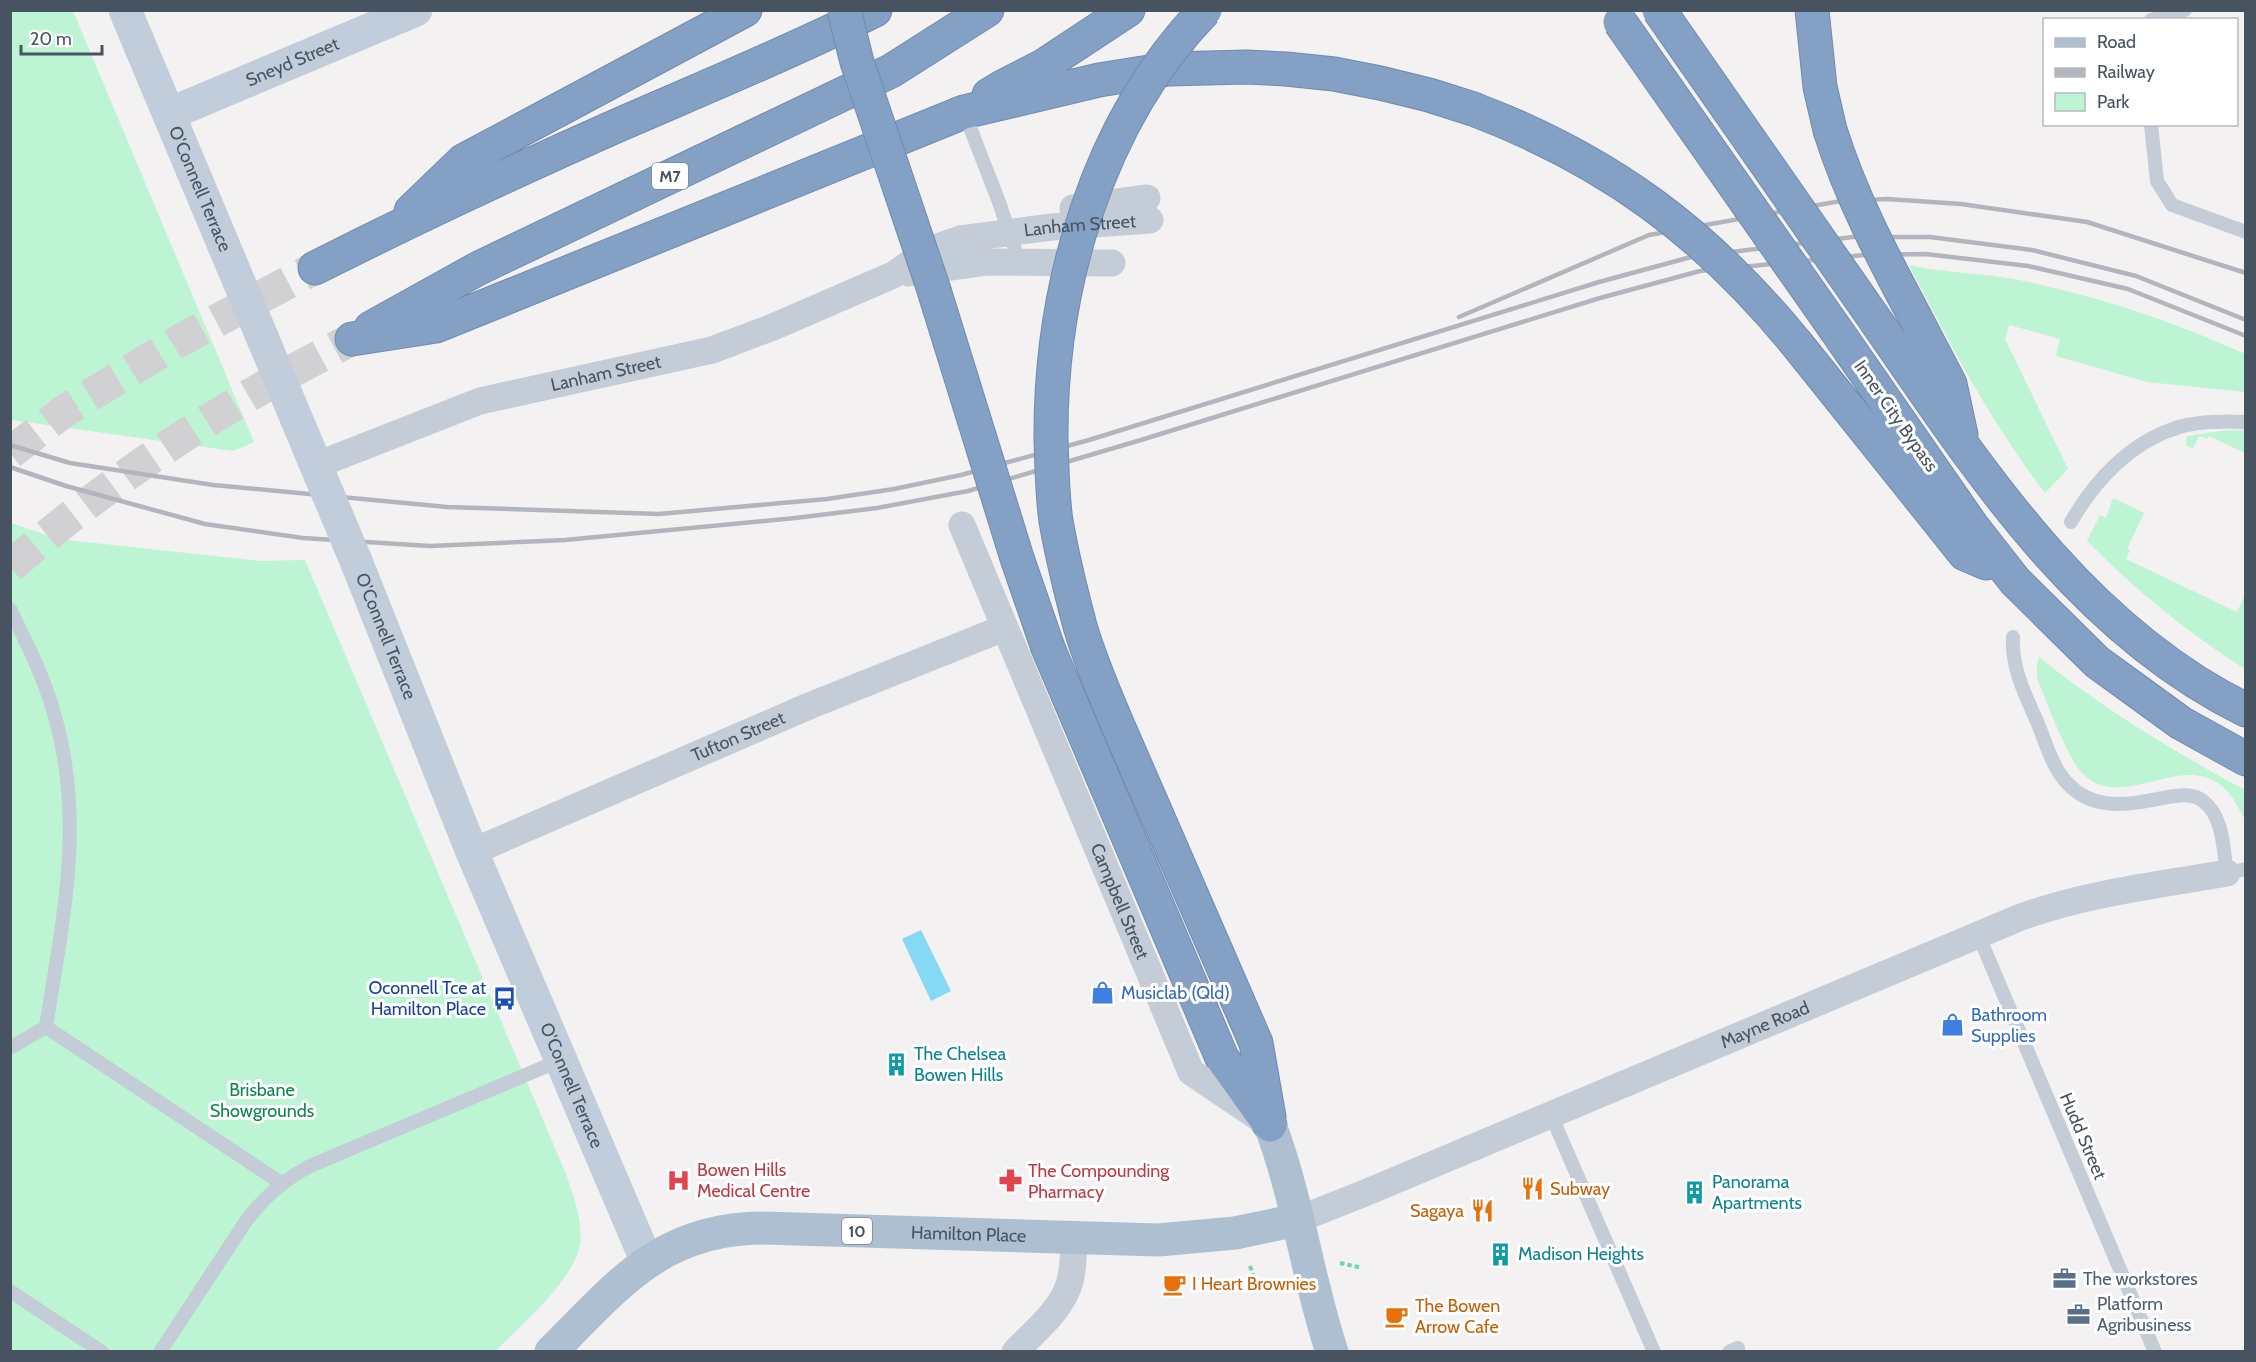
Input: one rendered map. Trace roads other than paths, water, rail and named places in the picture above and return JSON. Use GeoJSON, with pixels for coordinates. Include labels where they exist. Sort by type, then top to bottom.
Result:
{"type":"FeatureCollection","features":[{"type":"Feature","properties":{"kind":"highway"},"geometry":{"type":"LineString","coordinates":[[392,229],[463,161],[745,10]]}},
{"type":"Feature","properties":{"kind":"highway"},"geometry":{"type":"LineString","coordinates":[[844,10],[860,71],[936,298],[1017,558],[1048,648],[1222,1058],[1270,1125]]}},
{"type":"Feature","properties":{"kind":"highway"},"geometry":{"type":"LineString","coordinates":[[315,268],[392,229],[554,154],[803,46],[875,10]]}},
{"type":"Feature","properties":{"kind":"highway","name":"M7"},"geometry":{"type":"LineString","coordinates":[[964,112],[436,326],[352,339],[490,263],[891,71],[987,10]]}},
{"type":"Feature","properties":{"kind":"highway"},"geometry":{"type":"LineString","coordinates":[[964,112],[1004,86],[1043,66],[1128,10]]}},
{"type":"Feature","properties":{"kind":"highway"},"geometry":{"type":"LineString","coordinates":[[1204,10],[1150,79],[1120,131],[1093,193],[1070,272],[1061,314],[1053,376],[1052,464],[1056,519],[1081,629],[1107,698],[1256,1043],[1270,1125]]}},
{"type":"Feature","properties":{"kind":"highway","name":"Inner City Bypass"},"geometry":{"type":"LineString","coordinates":[[1659,10],[1963,446],[2037,542],[2107,615],[2149,649],[2192,680],[2246,710]]}},
{"type":"Feature","properties":{"kind":"highway"},"geometry":{"type":"LineString","coordinates":[[1812,10],[1820,87],[1843,172],[1950,384],[1963,446]]}},
{"type":"Feature","properties":{"kind":"highway","name":"Inner City Bypass"},"geometry":{"type":"LineString","coordinates":[[1616,16],[1972,526],[2007,572],[2097,662],[2181,723],[2246,759]]}},
{"type":"Feature","properties":{"kind":"highway"},"geometry":{"type":"LineString","coordinates":[[964,112],[1090,82],[1140,73],[1168,69],[1247,67],[1286,69],[1357,79],[1429,95],[1473,109],[1539,136],[1649,200],[1724,263],[1769,310],[1965,554],[2007,572]]}},
{"type":"Feature","properties":{"kind":"main road","name":"O'Connell Terrace"},"geometry":{"type":"LineString","coordinates":[[125,10],[319,470],[472,852],[647,1262]]}},
{"type":"Feature","properties":{"kind":"main road","name":"Sneyd Street"},"geometry":{"type":"LineString","coordinates":[[169,114],[416,10]]}},
{"type":"Feature","properties":{"kind":"main road"},"geometry":{"type":"LineString","coordinates":[[1270,1125],[1284,1166],[1320,1314],[1332,1352]]}},
{"type":"Feature","properties":{"kind":"main road","name":"Hamilton Place"},"geometry":{"type":"LineString","coordinates":[[647,1262],[692,1239],[716,1231],[736,1229],[1187,1239],[1251,1230],[1297,1220]]}},
{"type":"Feature","properties":{"kind":"main road","name":"10"},"geometry":{"type":"LineString","coordinates":[[551,1352],[621,1283],[647,1262]]}},
{"type":"Feature","properties":{"kind":"street","name":"Lanham Street"},"geometry":{"type":"LineString","coordinates":[[319,470],[480,401],[712,350],[773,327],[893,275],[928,250],[960,239],[1010,233],[1148,209]]}},
{"type":"Feature","properties":{"kind":"street","name":"Lanham Street"},"geometry":{"type":"LineString","coordinates":[[893,275],[966,264],[1112,263]]}},
{"type":"Feature","properties":{"kind":"street","name":"Campbell Street"},"geometry":{"type":"LineString","coordinates":[[962,525],[1191,1072],[1270,1125]]}},
{"type":"Feature","properties":{"kind":"street","name":"Tufton Street"},"geometry":{"type":"LineString","coordinates":[[472,852],[809,706],[1004,628]]}},
{"type":"Feature","properties":{"kind":"street","name":"Mayne Road"},"geometry":{"type":"LineString","coordinates":[[1297,1220],[1978,934],[2046,908],[2092,897],[2236,871]]}},
{"type":"Feature","properties":{"kind":"street"},"geometry":{"type":"LineString","coordinates":[[1015,1352],[1064,1297],[1071,1277],[1074,1238]]}},
{"type":"Feature","properties":{"kind":"lane"},"geometry":{"type":"LineString","coordinates":[[2158,18],[2185,10]]}},
{"type":"Feature","properties":{"kind":"lane"},"geometry":{"type":"LineString","coordinates":[[964,112],[1019,262]]}},
{"type":"Feature","properties":{"kind":"lane"},"geometry":{"type":"LineString","coordinates":[[2151,126],[2157,181],[2172,205],[2246,232]]}},
{"type":"Feature","properties":{"kind":"lane"},"geometry":{"type":"LineString","coordinates":[[2071,522],[2083,501],[2116,464],[2143,442],[2178,427],[2222,421],[2246,422]]}},
{"type":"Feature","properties":{"kind":"lane"},"geometry":{"type":"LineString","coordinates":[[10,609],[44,683],[53,710],[66,767],[70,804],[69,883],[46,1027]]}},
{"type":"Feature","properties":{"kind":"lane"},"geometry":{"type":"LineString","coordinates":[[2013,637],[2012,653],[2019,678],[2061,776],[2080,794],[2091,801],[2101,803],[2125,804],[2178,795],[2197,797],[2215,815],[2236,871]]}},
{"type":"Feature","properties":{"kind":"lane","name":"Hudd Street"},"geometry":{"type":"LineString","coordinates":[[1978,934],[2155,1352]]}},
{"type":"Feature","properties":{"kind":"lane"},"geometry":{"type":"LineString","coordinates":[[10,1048],[46,1027]]}},
{"type":"Feature","properties":{"kind":"lane"},"geometry":{"type":"LineString","coordinates":[[46,1027],[281,1183]]}},
{"type":"Feature","properties":{"kind":"lane"},"geometry":{"type":"LineString","coordinates":[[160,1352],[246,1221],[260,1203],[281,1183],[310,1166],[561,1060]]}},
{"type":"Feature","properties":{"kind":"lane"},"geometry":{"type":"LineString","coordinates":[[1551,1114],[1654,1352]]}},
{"type":"Feature","properties":{"kind":"lane"},"geometry":{"type":"LineString","coordinates":[[10,1290],[102,1352]]}},
{"type":"Feature","properties":{"kind":"water"},"geometry":{"type":"Polygon","coordinates":[[[921,930],[951,991],[931,1001],[902,939],[921,930]]]}},
{"type":"Feature","properties":{"kind":"tunnel"},"geometry":{"type":"LineString","coordinates":[[10,453],[63,412],[177,342],[315,268]]}},
{"type":"Feature","properties":{"kind":"tunnel"},"geometry":{"type":"LineString","coordinates":[[10,567],[93,500],[180,438],[254,393],[352,339]]}},
{"type":"Feature","properties":{"kind":"railway"},"geometry":{"type":"LineString","coordinates":[[1459,317],[1649,235],[1835,202],[1887,199],[1961,204],[2087,222],[2246,273]]}},
{"type":"Feature","properties":{"kind":"railway"},"geometry":{"type":"LineString","coordinates":[[10,445],[70,463],[213,485],[447,507],[659,514],[827,499],[894,489],[961,475],[1089,440],[1599,282],[1691,257],[1853,237],[1930,237],[2032,250],[2136,276],[2246,320]]}},
{"type":"Feature","properties":{"kind":"railway"},"geometry":{"type":"LineString","coordinates":[[10,467],[66,486],[205,524],[303,538],[430,546],[565,540],[795,518],[877,508],[968,491],[1600,298],[1700,271],[1864,255],[1926,254],[2028,266],[2128,289],[2246,336]]}},
{"type":"Feature","properties":{"kind":"place","name":"Musiclab (Qld)"},"geometry":{"type":"Point","coordinates":[1103,993]}},
{"type":"Feature","properties":{"kind":"place","name":"Oconnell Tce at Hamilton Place"},"geometry":{"type":"Point","coordinates":[504,998]}},
{"type":"Feature","properties":{"kind":"place","name":"Bathroom Supplies"},"geometry":{"type":"Point","coordinates":[1953,1025]}},
{"type":"Feature","properties":{"kind":"place","name":"The Chelsea Bowen Hills"},"geometry":{"type":"Point","coordinates":[896,1064]}},
{"type":"Feature","properties":{"kind":"place","name":"Bowen Hills Medical Centre"},"geometry":{"type":"Point","coordinates":[679,1180]}},
{"type":"Feature","properties":{"kind":"place","name":"The Compounding Pharmacy"},"geometry":{"type":"Point","coordinates":[1010,1181]}},
{"type":"Feature","properties":{"kind":"place","name":"Subway"},"geometry":{"type":"Point","coordinates":[1532,1189]}},
{"type":"Feature","properties":{"kind":"place","name":"Panorama Apartments"},"geometry":{"type":"Point","coordinates":[1694,1192]}},
{"type":"Feature","properties":{"kind":"place","name":"Sagaya"},"geometry":{"type":"Point","coordinates":[1482,1211]}},
{"type":"Feature","properties":{"kind":"place","name":"Madison Heights"},"geometry":{"type":"Point","coordinates":[1500,1254]}},
{"type":"Feature","properties":{"kind":"place","name":"The workstores"},"geometry":{"type":"Point","coordinates":[2065,1279]}},
{"type":"Feature","properties":{"kind":"place","name":"I Heart Brownies"},"geometry":{"type":"Point","coordinates":[1174,1284]}},
{"type":"Feature","properties":{"kind":"place","name":"Platform Agribusiness"},"geometry":{"type":"Point","coordinates":[2079,1314]}},
{"type":"Feature","properties":{"kind":"place","name":"The Bowen Arrow Cafe"},"geometry":{"type":"Point","coordinates":[1397,1316]}},
{"type":"Feature","properties":{"kind":"park label","name":"Brisbane Showgrounds"},"geometry":{"type":"Point","coordinates":[262,1100]}}]}
